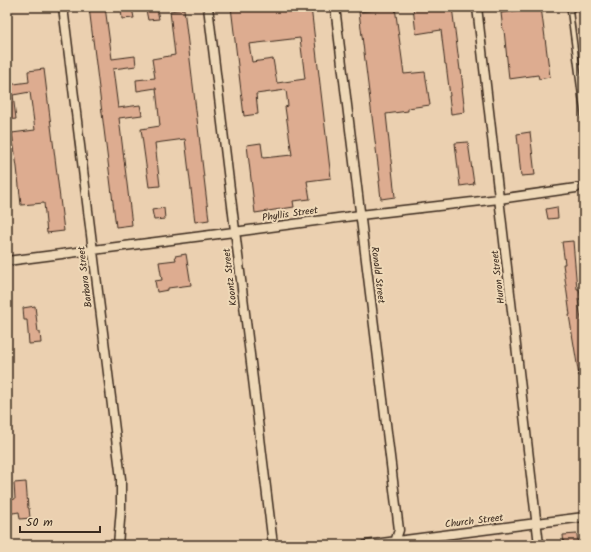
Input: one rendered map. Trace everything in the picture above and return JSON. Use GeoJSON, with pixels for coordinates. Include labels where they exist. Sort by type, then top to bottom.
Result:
{"type":"FeatureCollection","features":[{"type":"Feature","properties":{"kind":"street","name":"Barbara Street"},"geometry":{"type":"LineString","coordinates":[[62,7],[121,479],[121,508],[118,545]]}},
{"type":"Feature","properties":{"kind":"street","name":"Koontz Street"},"geometry":{"type":"LineString","coordinates":[[208,7],[273,545]]}},
{"type":"Feature","properties":{"kind":"street","name":"Ronald Street"},"geometry":{"type":"LineString","coordinates":[[335,7],[399,530],[394,543]]}},
{"type":"Feature","properties":{"kind":"street","name":"Huron Street"},"geometry":{"type":"LineString","coordinates":[[477,7],[540,545]]}},
{"type":"Feature","properties":{"kind":"street","name":"Phyllis Street"},"geometry":{"type":"LineString","coordinates":[[7,261],[576,188]]}},
{"type":"Feature","properties":{"kind":"street","name":"Church Street"},"geometry":{"type":"LineString","coordinates":[[366,545],[394,543],[584,517]]}},
{"type":"Feature","properties":{"kind":"lane"},"geometry":{"type":"LineString","coordinates":[[574,7],[570,11],[582,94],[584,119]]}},
{"type":"Feature","properties":{"kind":"building"},"geometry":{"type":"Polygon","coordinates":[[[89,7],[105,7],[112,59],[135,56],[136,66],[113,69],[118,108],[140,105],[142,115],[119,118],[132,225],[116,227],[89,7]]]}},
{"type":"Feature","properties":{"kind":"building"},"geometry":{"type":"Polygon","coordinates":[[[231,7],[245,7],[246,10],[271,7],[311,7],[331,178],[307,181],[310,199],[293,201],[294,207],[255,213],[247,145],[261,143],[263,158],[292,155],[285,107],[288,106],[286,90],[256,94],[258,114],[244,116],[231,7]],[[300,38],[249,44],[252,62],[273,59],[277,83],[305,79],[300,38]]]}},
{"type":"Feature","properties":{"kind":"building"},"geometry":{"type":"Polygon","coordinates":[[[384,7],[395,7],[404,74],[425,72],[430,105],[408,108],[408,111],[386,114],[395,197],[381,199],[359,12],[385,9],[384,7]]]}},
{"type":"Feature","properties":{"kind":"building"},"geometry":{"type":"Polygon","coordinates":[[[413,7],[452,7],[465,112],[451,114],[441,30],[416,34],[413,7]]]}},
{"type":"Feature","properties":{"kind":"building"},"geometry":{"type":"Polygon","coordinates":[[[527,7],[541,7],[550,77],[539,79],[538,75],[509,79],[501,13],[527,9],[527,7]]]}},
{"type":"Feature","properties":{"kind":"building"},"geometry":{"type":"Polygon","coordinates":[[[132,8],[134,18],[122,19],[121,9],[132,8]]]}},
{"type":"Feature","properties":{"kind":"building"},"geometry":{"type":"Polygon","coordinates":[[[157,9],[159,19],[148,20],[146,10],[157,9]]]}},
{"type":"Feature","properties":{"kind":"building"},"geometry":{"type":"Polygon","coordinates":[[[184,9],[209,220],[195,222],[185,139],[155,143],[160,186],[149,187],[141,129],[160,126],[156,88],[137,91],[136,80],[155,78],[152,59],[175,55],[170,11],[184,9]]]}},
{"type":"Feature","properties":{"kind":"building"},"geometry":{"type":"Polygon","coordinates":[[[44,69],[64,231],[47,233],[44,203],[21,205],[12,133],[35,130],[30,92],[13,95],[16,119],[7,120],[7,85],[29,82],[28,71],[44,69]]]}},
{"type":"Feature","properties":{"kind":"building"},"geometry":{"type":"Polygon","coordinates":[[[530,132],[535,175],[521,176],[517,134],[530,132]]]}},
{"type":"Feature","properties":{"kind":"building"},"geometry":{"type":"Polygon","coordinates":[[[468,142],[474,184],[460,186],[455,143],[468,142]]]}},
{"type":"Feature","properties":{"kind":"building"},"geometry":{"type":"Polygon","coordinates":[[[557,207],[558,218],[548,219],[546,209],[557,207]]]}},
{"type":"Feature","properties":{"kind":"building"},"geometry":{"type":"Polygon","coordinates":[[[164,208],[165,219],[154,220],[152,210],[164,208]]]}},
{"type":"Feature","properties":{"kind":"building"},"geometry":{"type":"Polygon","coordinates":[[[573,241],[577,289],[579,289],[581,299],[578,299],[584,341],[584,375],[579,376],[569,315],[562,242],[573,241]]]}},
{"type":"Feature","properties":{"kind":"building"},"geometry":{"type":"Polygon","coordinates":[[[186,254],[191,285],[168,288],[168,290],[157,292],[155,281],[162,280],[159,262],[176,260],[175,256],[186,254]]]}},
{"type":"Feature","properties":{"kind":"building"},"geometry":{"type":"Polygon","coordinates":[[[35,306],[38,332],[40,332],[41,343],[29,344],[27,320],[24,320],[23,308],[35,306]]]}},
{"type":"Feature","properties":{"kind":"building"},"geometry":{"type":"Polygon","coordinates":[[[26,482],[30,518],[20,519],[19,512],[7,514],[7,500],[15,499],[14,483],[26,482]]]}},
{"type":"Feature","properties":{"kind":"building"},"geometry":{"type":"Polygon","coordinates":[[[577,534],[578,545],[564,545],[563,535],[577,534]]]}}]}
